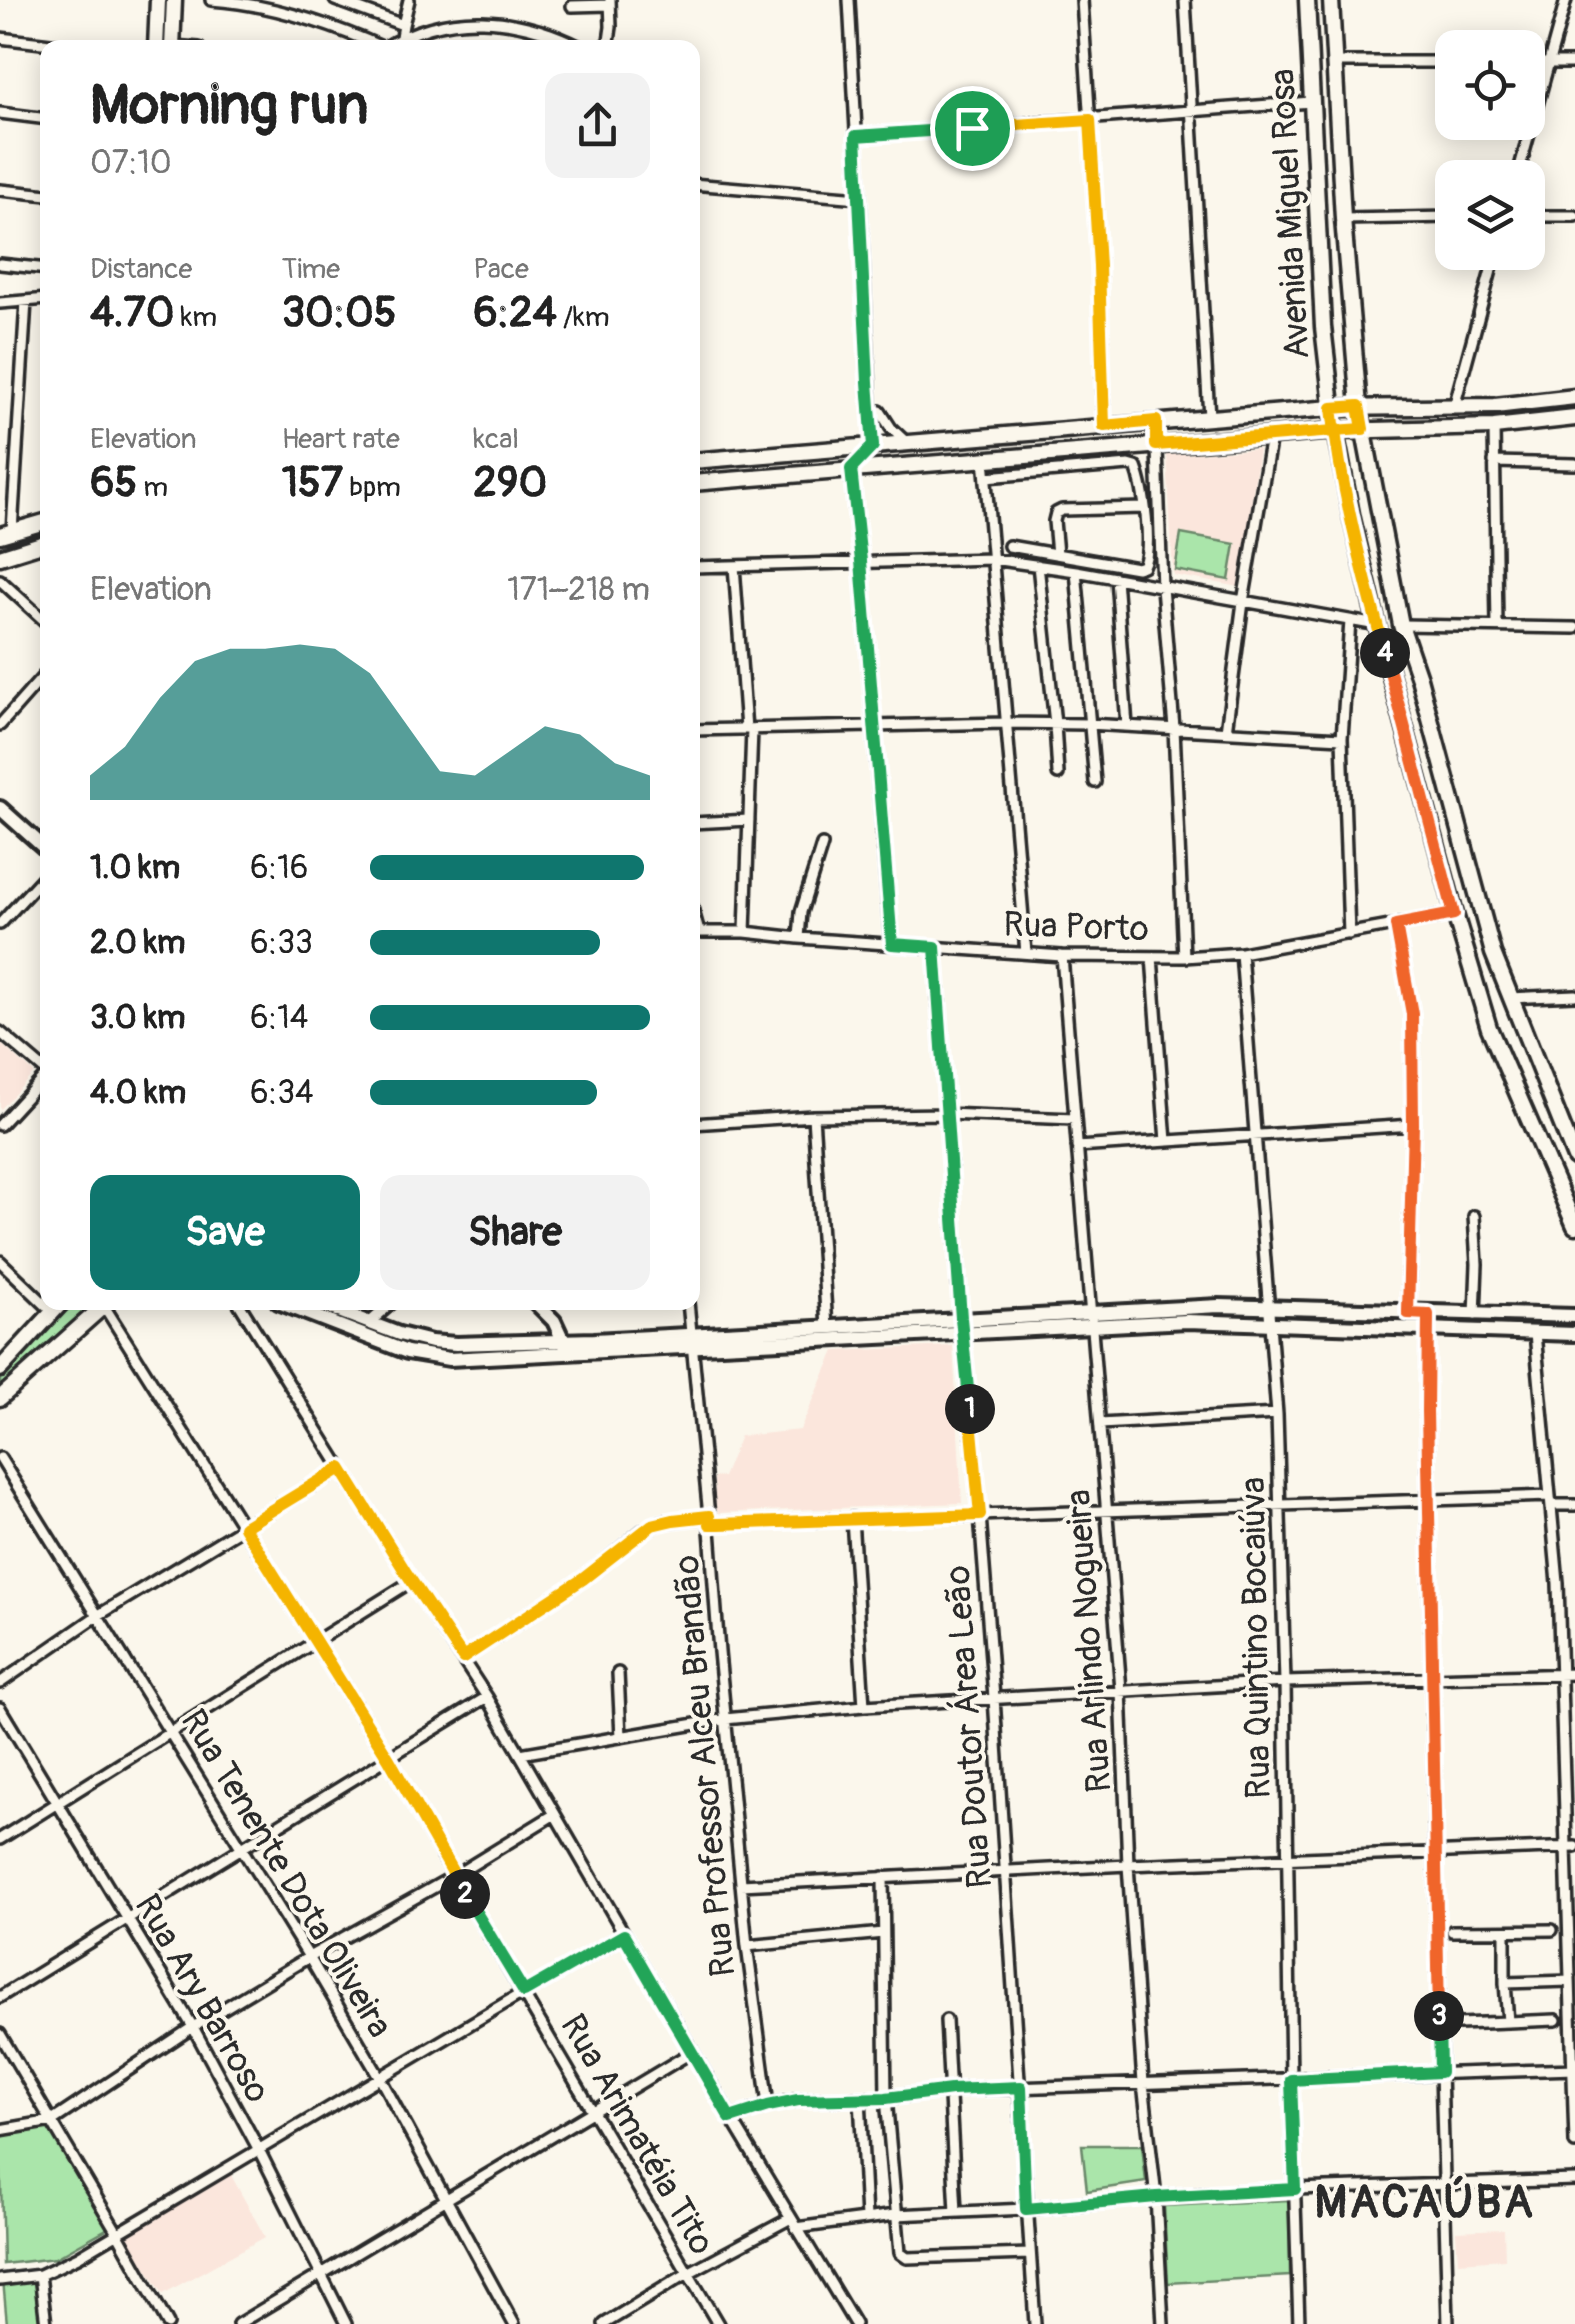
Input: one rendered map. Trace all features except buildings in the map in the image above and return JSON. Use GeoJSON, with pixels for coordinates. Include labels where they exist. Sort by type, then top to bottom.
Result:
{"type":"FeatureCollection","features":[{"type":"Feature","properties":{"kind":"main road"},"geometry":{"type":"LineString","coordinates":[[156,40],[158,0]]}},
{"type":"Feature","properties":{"kind":"main road"},"geometry":{"type":"LineString","coordinates":[[172,40],[174,0]]}},
{"type":"Feature","properties":{"kind":"main road","name":"Avenida Miguel Rosa"},"geometry":{"type":"LineString","coordinates":[[1307,0],[1323,326],[1334,431],[1352,519],[1454,914],[1489,1028],[1575,1226]]}},
{"type":"Feature","properties":{"kind":"main road","name":"Avenida Miguel Rosa"},"geometry":{"type":"LineString","coordinates":[[1331,0],[1343,219],[1359,406],[1401,625],[1493,952],[1575,1158]]}},
{"type":"Feature","properties":{"kind":"main road"},"geometry":{"type":"LineString","coordinates":[[700,460],[1359,406],[1495,406],[1575,397]]}},
{"type":"Feature","properties":{"kind":"main road"},"geometry":{"type":"LineString","coordinates":[[700,482],[1334,431],[1494,426],[1575,418]]}},
{"type":"Feature","properties":{"kind":"main road"},"geometry":{"type":"LineString","coordinates":[[6,532],[40,523]]}},
{"type":"Feature","properties":{"kind":"main road"},"geometry":{"type":"LineString","coordinates":[[0,557],[40,544]]}},
{"type":"Feature","properties":{"kind":"main road"},"geometry":{"type":"LineString","coordinates":[[0,808],[40,845]]}},
{"type":"Feature","properties":{"kind":"main road"},"geometry":{"type":"LineString","coordinates":[[335,1310],[430,1342],[565,1347],[962,1326],[1091,1312],[1219,1306],[1271,1315],[1428,1321],[1575,1334]]}},
{"type":"Feature","properties":{"kind":"main road"},"geometry":{"type":"LineString","coordinates":[[0,1369],[56,1310]]}},
{"type":"Feature","properties":{"kind":"main road"},"geometry":{"type":"LineString","coordinates":[[0,1398],[99,1310]]}},
{"type":"Feature","properties":{"kind":"main road"},"geometry":{"type":"LineString","coordinates":[[299,1310],[427,1357],[474,1359],[565,1347]]}},
{"type":"Feature","properties":{"kind":"main road"},"geometry":{"type":"LineString","coordinates":[[543,1310],[554,1321],[565,1347]]}},
{"type":"Feature","properties":{"kind":"main road"},"geometry":{"type":"LineString","coordinates":[[692,1341],[827,1327],[1092,1327],[1271,1315],[1408,1313],[1428,1321],[1475,1315],[1575,1316]]}},
{"type":"Feature","properties":{"kind":"street"},"geometry":{"type":"LineString","coordinates":[[211,0],[285,13],[366,40]]}},
{"type":"Feature","properties":{"kind":"street"},"geometry":{"type":"LineString","coordinates":[[335,0],[403,24]]}},
{"type":"Feature","properties":{"kind":"street"},"geometry":{"type":"LineString","coordinates":[[402,37],[410,0]]}},
{"type":"Feature","properties":{"kind":"street"},"geometry":{"type":"LineString","coordinates":[[849,0],[873,446],[851,469],[892,944]]}},
{"type":"Feature","properties":{"kind":"street"},"geometry":{"type":"LineString","coordinates":[[1082,0],[1099,266],[1104,426]]}},
{"type":"Feature","properties":{"kind":"street"},"geometry":{"type":"LineString","coordinates":[[1185,0],[1209,417]]}},
{"type":"Feature","properties":{"kind":"street"},"geometry":{"type":"LineString","coordinates":[[1522,160],[1566,0]]}},
{"type":"Feature","properties":{"kind":"street"},"geometry":{"type":"LineString","coordinates":[[572,6],[610,3],[609,40]]}},
{"type":"Feature","properties":{"kind":"street"},"geometry":{"type":"LineString","coordinates":[[397,40],[447,23],[497,22],[552,32],[567,40]]}},
{"type":"Feature","properties":{"kind":"street"},"geometry":{"type":"LineString","coordinates":[[0,38],[40,43]]}},
{"type":"Feature","properties":{"kind":"street"},"geometry":{"type":"LineString","coordinates":[[1334,62],[1435,62]]}},
{"type":"Feature","properties":{"kind":"street"},"geometry":{"type":"LineString","coordinates":[[1548,62],[1575,63]]}},
{"type":"Feature","properties":{"kind":"street"},"geometry":{"type":"LineString","coordinates":[[856,136],[1311,102]]}},
{"type":"Feature","properties":{"kind":"street"},"geometry":{"type":"LineString","coordinates":[[0,114],[40,118]]}},
{"type":"Feature","properties":{"kind":"street"},"geometry":{"type":"LineString","coordinates":[[700,185],[860,198]]}},
{"type":"Feature","properties":{"kind":"street"},"geometry":{"type":"LineString","coordinates":[[0,190],[40,195]]}},
{"type":"Feature","properties":{"kind":"street"},"geometry":{"type":"LineString","coordinates":[[1545,216],[1575,216]]}},
{"type":"Feature","properties":{"kind":"street"},"geometry":{"type":"LineString","coordinates":[[1343,219],[1435,217]]}},
{"type":"Feature","properties":{"kind":"street"},"geometry":{"type":"LineString","coordinates":[[0,264],[40,268]]}},
{"type":"Feature","properties":{"kind":"street"},"geometry":{"type":"LineString","coordinates":[[1454,407],[1491,270]]}},
{"type":"Feature","properties":{"kind":"street"},"geometry":{"type":"LineString","coordinates":[[0,303],[40,300]]}},
{"type":"Feature","properties":{"kind":"street"},"geometry":{"type":"LineString","coordinates":[[6,532],[26,301]]}},
{"type":"Feature","properties":{"kind":"street"},"geometry":{"type":"LineString","coordinates":[[880,411],[907,443]]}},
{"type":"Feature","properties":{"kind":"street"},"geometry":{"type":"LineString","coordinates":[[1156,421],[1184,957]]}},
{"type":"Feature","properties":{"kind":"street"},"geometry":{"type":"LineString","coordinates":[[1494,426],[1496,626]]}},
{"type":"Feature","properties":{"kind":"street"},"geometry":{"type":"LineString","coordinates":[[1226,731],[1242,602],[1271,436]]}},
{"type":"Feature","properties":{"kind":"street"},"geometry":{"type":"LineString","coordinates":[[984,458],[1026,953]]}},
{"type":"Feature","properties":{"kind":"street"},"geometry":{"type":"LineString","coordinates":[[1494,462],[1575,464]]}},
{"type":"Feature","properties":{"kind":"street"},"geometry":{"type":"LineString","coordinates":[[986,476],[1129,465],[1139,473],[1148,556],[1143,566],[1008,546]]}},
{"type":"Feature","properties":{"kind":"street"},"geometry":{"type":"LineString","coordinates":[[1057,554],[1054,520],[1062,510],[1145,508]]}},
{"type":"Feature","properties":{"kind":"street"},"geometry":{"type":"LineString","coordinates":[[700,567],[992,560],[1377,624]]}},
{"type":"Feature","properties":{"kind":"street"},"geometry":{"type":"LineString","coordinates":[[734,566],[748,729],[745,932]]}},
{"type":"Feature","properties":{"kind":"street"},"geometry":{"type":"LineString","coordinates":[[1038,566],[1058,774]]}},
{"type":"Feature","properties":{"kind":"street"},"geometry":{"type":"LineString","coordinates":[[1076,572],[1095,782]]}},
{"type":"Feature","properties":{"kind":"street"},"geometry":{"type":"LineString","coordinates":[[1116,578],[1127,726]]}},
{"type":"Feature","properties":{"kind":"street"},"geometry":{"type":"LineString","coordinates":[[0,580],[40,617]]}},
{"type":"Feature","properties":{"kind":"street"},"geometry":{"type":"LineString","coordinates":[[1350,621],[1342,738],[1350,934]]}},
{"type":"Feature","properties":{"kind":"street"},"geometry":{"type":"LineString","coordinates":[[1401,625],[1575,628]]}},
{"type":"Feature","properties":{"kind":"street"},"geometry":{"type":"LineString","coordinates":[[0,724],[40,680]]}},
{"type":"Feature","properties":{"kind":"street"},"geometry":{"type":"LineString","coordinates":[[700,730],[1088,724],[1342,738]]}},
{"type":"Feature","properties":{"kind":"street"},"geometry":{"type":"LineString","coordinates":[[700,823],[749,820]]}},
{"type":"Feature","properties":{"kind":"street"},"geometry":{"type":"LineString","coordinates":[[799,938],[801,912],[822,845]]}},
{"type":"Feature","properties":{"kind":"street"},"geometry":{"type":"LineString","coordinates":[[0,924],[40,881]]}},
{"type":"Feature","properties":{"kind":"street","name":"Rua Porto"},"geometry":{"type":"LineString","coordinates":[[700,934],[745,932],[1062,956],[1184,957],[1241,953],[1454,914]]}},
{"type":"Feature","properties":{"kind":"street"},"geometry":{"type":"LineString","coordinates":[[1396,925],[1412,1014],[1408,1313]]}},
{"type":"Feature","properties":{"kind":"street","name":"Rua Doutor Área Leão"},"geometry":{"type":"LineString","coordinates":[[935,947],[994,1698],[1035,2324]]}},
{"type":"Feature","properties":{"kind":"street","name":"Rua Quintino Bocaiúva"},"geometry":{"type":"LineString","coordinates":[[1241,953],[1277,1414],[1299,2324]]}},
{"type":"Feature","properties":{"kind":"street","name":"Rua Arlindo Nogueira"},"geometry":{"type":"LineString","coordinates":[[1062,956],[1108,1512],[1128,1864],[1163,2324]]}},
{"type":"Feature","properties":{"kind":"street"},"geometry":{"type":"LineString","coordinates":[[1152,957],[1166,1141]]}},
{"type":"Feature","properties":{"kind":"street"},"geometry":{"type":"LineString","coordinates":[[1510,998],[1575,995]]}},
{"type":"Feature","properties":{"kind":"street"},"geometry":{"type":"LineString","coordinates":[[0,1032],[40,1066]]}},
{"type":"Feature","properties":{"kind":"street"},"geometry":{"type":"LineString","coordinates":[[0,1126],[40,1082]]}},
{"type":"Feature","properties":{"kind":"street"},"geometry":{"type":"LineString","coordinates":[[700,1123],[813,1116],[946,1114],[1074,1119]]}},
{"type":"Feature","properties":{"kind":"street"},"geometry":{"type":"LineString","coordinates":[[813,1116],[827,1327]]}},
{"type":"Feature","properties":{"kind":"street"},"geometry":{"type":"LineString","coordinates":[[1077,1147],[1413,1124]]}},
{"type":"Feature","properties":{"kind":"street"},"geometry":{"type":"LineString","coordinates":[[1474,1216],[1475,1315]]}},
{"type":"Feature","properties":{"kind":"street"},"geometry":{"type":"LineString","coordinates":[[0,1261],[40,1293]]}},
{"type":"Feature","properties":{"kind":"street","name":"Rua Arimatéia Tito"},"geometry":{"type":"LineString","coordinates":[[110,1310],[389,1759],[718,2324]]}},
{"type":"Feature","properties":{"kind":"street"},"geometry":{"type":"LineString","coordinates":[[243,1310],[487,1697],[730,2118],[855,2324]]}},
{"type":"Feature","properties":{"kind":"street"},"geometry":{"type":"LineString","coordinates":[[369,1324],[384,1310]]}},
{"type":"Feature","properties":{"kind":"street","name":"Rua Professor Alceu Brandão"},"geometry":{"type":"LineString","coordinates":[[689,1310],[746,1946],[768,2106]]}},
{"type":"Feature","properties":{"kind":"street"},"geometry":{"type":"LineString","coordinates":[[1428,1321],[1435,1853],[1448,2324]]}},
{"type":"Feature","properties":{"kind":"street"},"geometry":{"type":"LineString","coordinates":[[1535,1333],[1558,1583],[1571,1848],[1575,2143]]}},
{"type":"Feature","properties":{"kind":"street"},"geometry":{"type":"LineString","coordinates":[[1100,1424],[1277,1414]]}},
{"type":"Feature","properties":{"kind":"street","name":"Rua Tenente Dota Oliveira"},"geometry":{"type":"LineString","coordinates":[[0,1458],[380,2078],[514,2324]]}},
{"type":"Feature","properties":{"kind":"street"},"geometry":{"type":"LineString","coordinates":[[0,1683],[97,1616],[341,1468]]}},
{"type":"Feature","properties":{"kind":"street"},"geometry":{"type":"LineString","coordinates":[[463,1658],[583,1579],[652,1525],[673,1520],[1108,1512],[1429,1500],[1551,1501],[1575,1505]]}},
{"type":"Feature","properties":{"kind":"street"},"geometry":{"type":"LineString","coordinates":[[852,1518],[864,1706]]}},
{"type":"Feature","properties":{"kind":"street"},"geometry":{"type":"LineString","coordinates":[[0,1839],[412,1581]]}},
{"type":"Feature","properties":{"kind":"street"},"geometry":{"type":"LineString","coordinates":[[618,1673],[621,1736]]}},
{"type":"Feature","properties":{"kind":"street"},"geometry":{"type":"LineString","coordinates":[[520,1754],[725,1719],[864,1706],[1286,1682],[1575,1674]]}},
{"type":"Feature","properties":{"kind":"street"},"geometry":{"type":"LineString","coordinates":[[0,1996],[487,1697]]}},
{"type":"Feature","properties":{"kind":"street","name":"Rua Ary Barroso"},"geometry":{"type":"LineString","coordinates":[[0,1708],[193,2027],[346,2324]]}},
{"type":"Feature","properties":{"kind":"street"},"geometry":{"type":"LineString","coordinates":[[0,2130],[52,2121],[193,2027],[555,1814]]}},
{"type":"Feature","properties":{"kind":"street"},"geometry":{"type":"LineString","coordinates":[[742,1885],[1128,1864],[1571,1848]]}},
{"type":"Feature","properties":{"kind":"street"},"geometry":{"type":"LineString","coordinates":[[883,1877],[886,2098],[898,2249],[907,2258],[1030,2254]]}},
{"type":"Feature","properties":{"kind":"street"},"geometry":{"type":"LineString","coordinates":[[1452,1931],[1552,1930]]}},
{"type":"Feature","properties":{"kind":"street"},"geometry":{"type":"LineString","coordinates":[[1505,1932],[1508,2022]]}},
{"type":"Feature","properties":{"kind":"street"},"geometry":{"type":"LineString","coordinates":[[746,1946],[883,1934]]}},
{"type":"Feature","properties":{"kind":"street"},"geometry":{"type":"LineString","coordinates":[[0,2280],[40,2275],[69,2262],[624,1935]]}},
{"type":"Feature","properties":{"kind":"street"},"geometry":{"type":"LineString","coordinates":[[1505,1983],[1570,1981]]}},
{"type":"Feature","properties":{"kind":"street"},"geometry":{"type":"LineString","coordinates":[[946,2020],[956,2212]]}},
{"type":"Feature","properties":{"kind":"street"},"geometry":{"type":"LineString","coordinates":[[1459,2024],[1556,2020]]}},
{"type":"Feature","properties":{"kind":"street"},"geometry":{"type":"LineString","coordinates":[[0,2034],[168,2324]]}},
{"type":"Feature","properties":{"kind":"street"},"geometry":{"type":"LineString","coordinates":[[238,2324],[692,2052]]}},
{"type":"Feature","properties":{"kind":"street"},"geometry":{"type":"LineString","coordinates":[[730,2118],[798,2100],[886,2098],[951,2090],[1574,2069]]}},
{"type":"Feature","properties":{"kind":"street"},"geometry":{"type":"LineString","coordinates":[[860,2098],[866,2218]]}},
{"type":"Feature","properties":{"kind":"street"},"geometry":{"type":"LineString","coordinates":[[604,2324],[688,2273],[794,2223],[1295,2189],[1575,2180]]}},
{"type":"Feature","properties":{"kind":"street"},"geometry":{"type":"LineString","coordinates":[[40,2275],[46,2324]]}},
{"type":"Feature","properties":{"kind":"shaded area"},"geometry":{"type":"Polygon","coordinates":[[[1259,449],[1240,587],[1173,575],[1167,455],[1259,449]]]}},
{"type":"Feature","properties":{"kind":"shaded area"},"geometry":{"type":"Polygon","coordinates":[[[0,1043],[34,1073],[0,1110],[0,1043]]]}},
{"type":"Feature","properties":{"kind":"shaded area"},"geometry":{"type":"Polygon","coordinates":[[[953,1346],[962,1503],[716,1513],[714,1477],[723,1477],[740,1436],[800,1430],[835,1351],[953,1346]]]}},
{"type":"Feature","properties":{"kind":"shaded area"},"geometry":{"type":"Polygon","coordinates":[[[232,2170],[232,2177],[265,2237],[163,2294],[125,2234],[232,2170]]]}},
{"type":"Feature","properties":{"kind":"shaded area"},"geometry":{"type":"Polygon","coordinates":[[[1504,2229],[1505,2259],[1458,2262],[1456,2231],[1504,2229]]]}},
{"type":"Feature","properties":{"kind":"green space"},"geometry":{"type":"Polygon","coordinates":[[[1181,534],[1235,544],[1229,580],[1175,570],[1181,534]]]}},
{"type":"Feature","properties":{"kind":"green space"},"geometry":{"type":"Polygon","coordinates":[[[61,1310],[89,1310],[0,1389],[0,1375],[61,1310]]]}},
{"type":"Feature","properties":{"kind":"green space"},"geometry":{"type":"Polygon","coordinates":[[[52,2127],[110,2227],[55,2258],[3,2264],[0,2135],[52,2127]]]}},
{"type":"Feature","properties":{"kind":"green space"},"geometry":{"type":"Polygon","coordinates":[[[1082,2145],[1142,2145],[1146,2182],[1087,2191],[1082,2145]]]}},
{"type":"Feature","properties":{"kind":"green space"},"geometry":{"type":"Polygon","coordinates":[[[1289,2200],[1290,2276],[1168,2283],[1164,2206],[1289,2200]]]}},
{"type":"Feature","properties":{"kind":"green space"},"geometry":{"type":"Polygon","coordinates":[[[38,2277],[42,2324],[7,2324],[3,2280],[38,2277]]]}},
{"type":"Feature","properties":{"kind":"district","name":"MACAÚBA"},"geometry":{"type":"Point","coordinates":[1425,2201]}},
{"type":"Feature","properties":{"kind":"route"},"geometry":{"type":"LineString","coordinates":[[972,128],[856,136],[873,446],[851,469],[892,944],[935,947],[961,1318],[980,1515],[719,1524],[710,1524],[709,1516],[661,1522],[642,1531],[583,1579],[463,1658],[341,1468],[244,1527],[389,1759],[524,1992],[624,1935],[730,2118],[798,2100],[886,2098],[1021,2087],[1026,2209],[1295,2189],[1291,2080],[1440,2072],[1428,1314],[1408,1313],[1412,1014],[1396,925],[1454,914],[1377,624],[1334,431],[1332,408],[1359,406],[1363,429],[1334,431],[1156,445],[1156,421],[1104,426],[1090,120],[972,128]]}}]}
